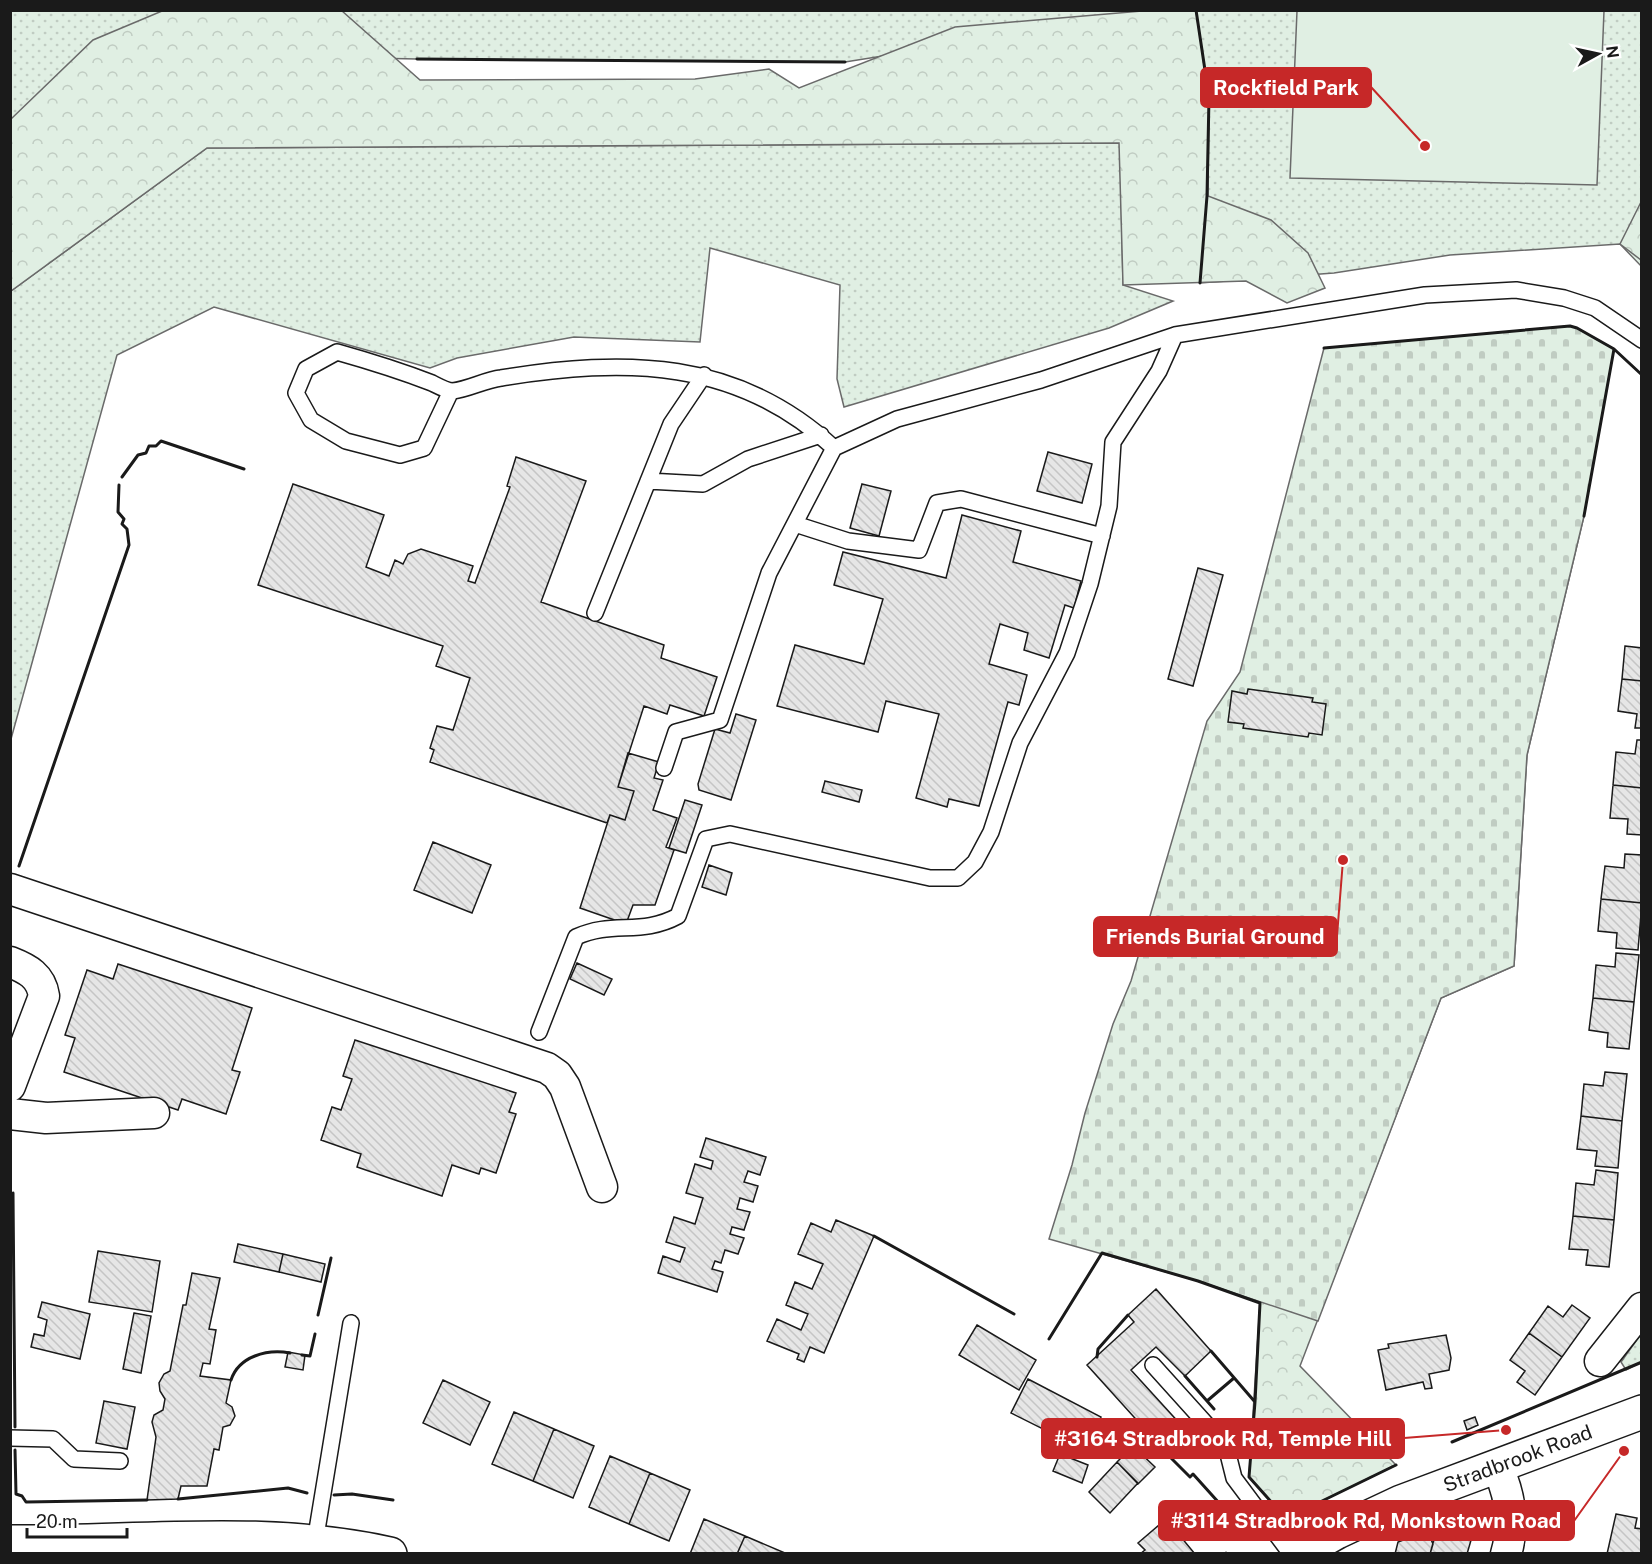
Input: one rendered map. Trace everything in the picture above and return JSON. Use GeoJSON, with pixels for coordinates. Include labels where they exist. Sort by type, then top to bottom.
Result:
{"type":"FeatureCollection","features":[{"type":"Feature","properties":{"kind":"main road","name":"Stradbrook Road"},"geometry":{"type":"LineString","coordinates":[[1298,1554],[1337,1532],[1401,1502],[1641,1412]]}},
{"type":"Feature","properties":{"kind":"main road"},"geometry":{"type":"LineString","coordinates":[[10,1542],[71,1543],[192,1538],[315,1542],[390,1554]]}},
{"type":"Feature","properties":{"kind":"street"},"geometry":{"type":"LineString","coordinates":[[10,889],[547,1068],[557,1075],[565,1087],[602,1186]]}},
{"type":"Feature","properties":{"kind":"street"},"geometry":{"type":"LineString","coordinates":[[10,962],[35,974],[40,981],[44,996],[10,1086]]}},
{"type":"Feature","properties":{"kind":"street"},"geometry":{"type":"LineString","coordinates":[[10,1114],[46,1118],[154,1113]]}},
{"type":"Feature","properties":{"kind":"street"},"geometry":{"type":"LineString","coordinates":[[1600,1361],[1641,1308]]}},
{"type":"Feature","properties":{"kind":"street"},"geometry":{"type":"LineString","coordinates":[[1497,1466],[1505,1483],[1510,1509],[1511,1538],[1506,1554]]}},
{"type":"Feature","properties":{"kind":"lane"},"geometry":{"type":"LineString","coordinates":[[664,768],[676,732],[720,720],[769,573],[834,448],[897,419],[1041,380],[1175,335],[1425,295],[1516,290],[1564,298],[1595,308],[1641,340]]}},
{"type":"Feature","properties":{"kind":"lane"},"geometry":{"type":"LineString","coordinates":[[539,1032],[576,937],[608,927],[660,926],[678,916],[706,839],[730,834],[930,878],[958,878],[975,862],[991,832],[1020,743],[1067,652],[1109,506],[1113,442],[1159,371],[1175,335]]}},
{"type":"Feature","properties":{"kind":"lane"},"geometry":{"type":"LineString","coordinates":[[451,391],[424,448],[400,455],[346,441],[311,420],[296,393],[306,369],[337,352],[400,370],[451,391],[499,378],[571,369],[636,366],[704,375],[769,400],[811,426],[834,448]]}},
{"type":"Feature","properties":{"kind":"lane"},"geometry":{"type":"LineString","coordinates":[[596,613],[671,424],[704,375]]}},
{"type":"Feature","properties":{"kind":"lane"},"geometry":{"type":"LineString","coordinates":[[648,481],[702,484],[748,459],[821,435]]}},
{"type":"Feature","properties":{"kind":"lane"},"geometry":{"type":"LineString","coordinates":[[795,524],[848,541],[919,550],[937,503],[961,499],[1102,536]]}},
{"type":"Feature","properties":{"kind":"lane"},"geometry":{"type":"LineString","coordinates":[[315,1542],[351,1323]]}},
{"type":"Feature","properties":{"kind":"lane"},"geometry":{"type":"LineString","coordinates":[[1153,1365],[1226,1446],[1233,1478],[1291,1554]]}},
{"type":"Feature","properties":{"kind":"lane"},"geometry":{"type":"LineString","coordinates":[[10,1438],[53,1439],[74,1459],[120,1461]]}},
{"type":"Feature","properties":{"kind":"green space"},"geometry":{"type":"Polygon","coordinates":[[[11,11],[1166,11],[845,62],[417,59],[190,54],[11,195],[11,11]]]}},
{"type":"Feature","properties":{"kind":"green space"},"geometry":{"type":"Polygon","coordinates":[[[162,11],[342,11],[420,80],[695,79],[769,69],[799,88],[955,27],[1142,11],[1196,11],[1209,97],[1208,196],[1271,220],[1308,253],[1325,288],[1287,303],[1246,281],[1123,285],[1119,143],[207,148],[11,291],[11,119],[93,40],[162,11]]]}},
{"type":"Feature","properties":{"kind":"green space"},"geometry":{"type":"Polygon","coordinates":[[[1196,11],[1641,11],[1641,266],[1620,244],[1450,255],[1334,273],[1200,283],[1207,196],[1209,97],[1196,11]]]}},
{"type":"Feature","properties":{"kind":"green space"},"geometry":{"type":"Polygon","coordinates":[[[1297,11],[1604,11],[1597,185],[1290,178],[1297,11]]]}},
{"type":"Feature","properties":{"kind":"green space"},"geometry":{"type":"Polygon","coordinates":[[[1120,143],[1123,285],[1173,301],[1109,328],[844,407],[837,379],[840,285],[710,248],[700,342],[574,337],[457,358],[430,368],[214,307],[117,355],[11,739],[11,291],[207,148],[1120,143]]]}},
{"type":"Feature","properties":{"kind":"green space"},"geometry":{"type":"Polygon","coordinates":[[[1641,202],[1642,260],[1620,244],[1641,202]]]}},
{"type":"Feature","properties":{"kind":"green space"},"geometry":{"type":"Polygon","coordinates":[[[1570,326],[1614,349],[1584,516],[1527,755],[1514,966],[1441,998],[1318,1321],[1198,1281],[1049,1239],[1113,1024],[1131,981],[1207,721],[1240,672],[1324,348],[1570,326]]]}},
{"type":"Feature","properties":{"kind":"green space"},"geometry":{"type":"Polygon","coordinates":[[[1584,516],[1527,755],[1514,966],[1441,998],[1300,1366],[1396,1465],[1283,1520],[1274,1505],[1249,1477],[1260,1303],[1232,1267],[1584,516]]]}},
{"type":"Feature","properties":{"kind":"green space"},"geometry":{"type":"Polygon","coordinates":[[[1641,1334],[1641,1362],[1626,1370],[1621,1362],[1641,1334]]]}},
{"type":"Feature","properties":{"kind":"building"},"geometry":{"type":"Polygon","coordinates":[[[1048,452],[1092,464],[1082,503],[1037,491],[1048,452]]]}},
{"type":"Feature","properties":{"kind":"building"},"geometry":{"type":"Polygon","coordinates":[[[516,457],[586,481],[541,602],[664,645],[661,658],[717,677],[704,716],[670,705],[667,714],[644,706],[618,787],[634,791],[625,820],[610,815],[607,823],[430,762],[434,750],[430,748],[437,726],[453,730],[470,678],[436,666],[443,646],[258,585],[293,484],[384,515],[366,567],[389,576],[395,560],[403,564],[408,554],[421,549],[473,566],[468,581],[475,583],[510,487],[507,486],[516,457]]]}},
{"type":"Feature","properties":{"kind":"building"},"geometry":{"type":"Polygon","coordinates":[[[862,484],[891,491],[879,536],[850,528],[862,484]]]}},
{"type":"Feature","properties":{"kind":"building"},"geometry":{"type":"Polygon","coordinates":[[[962,515],[1021,531],[1013,562],[1081,581],[1074,608],[1065,605],[1049,658],[1024,650],[1028,633],[1000,624],[989,664],[1027,675],[1019,705],[1008,702],[979,806],[949,799],[947,807],[916,798],[939,714],[886,701],[878,732],[777,706],[795,645],[864,664],[883,599],[834,585],[843,552],[946,578],[962,515]]]}},
{"type":"Feature","properties":{"kind":"building"},"geometry":{"type":"Polygon","coordinates":[[[1198,568],[1223,575],[1193,686],[1168,679],[1198,568]]]}},
{"type":"Feature","properties":{"kind":"building"},"geometry":{"type":"Polygon","coordinates":[[[1625,646],[1642,648],[1642,681],[1622,679],[1625,646]]]}},
{"type":"Feature","properties":{"kind":"building"},"geometry":{"type":"Polygon","coordinates":[[[1622,679],[1642,681],[1642,728],[1635,728],[1637,714],[1618,711],[1622,679]]]}},
{"type":"Feature","properties":{"kind":"building"},"geometry":{"type":"Polygon","coordinates":[[[1248,689],[1313,698],[1312,702],[1326,704],[1322,735],[1309,733],[1308,737],[1243,728],[1244,724],[1228,722],[1232,691],[1247,694],[1248,689]]]}},
{"type":"Feature","properties":{"kind":"building"},"geometry":{"type":"Polygon","coordinates":[[[736,714],[756,720],[731,800],[699,790],[698,784],[715,729],[730,733],[736,714]]]}},
{"type":"Feature","properties":{"kind":"building"},"geometry":{"type":"Polygon","coordinates":[[[1637,740],[1642,740],[1642,788],[1613,785],[1616,752],[1635,754],[1637,740]]]}},
{"type":"Feature","properties":{"kind":"building"},"geometry":{"type":"Polygon","coordinates":[[[628,753],[659,762],[654,778],[663,780],[653,810],[677,818],[666,847],[674,850],[655,905],[633,905],[626,924],[580,908],[610,815],[625,820],[634,791],[618,787],[628,753]]]}},
{"type":"Feature","properties":{"kind":"building"},"geometry":{"type":"Polygon","coordinates":[[[825,781],[862,790],[859,802],[822,792],[825,781]]]}},
{"type":"Feature","properties":{"kind":"building"},"geometry":{"type":"Polygon","coordinates":[[[1613,785],[1642,788],[1642,835],[1627,834],[1628,819],[1610,818],[1613,785]]]}},
{"type":"Feature","properties":{"kind":"building"},"geometry":{"type":"Polygon","coordinates":[[[685,800],[702,805],[686,853],[669,848],[685,800]]]}},
{"type":"Feature","properties":{"kind":"building"},"geometry":{"type":"Polygon","coordinates":[[[433,842],[491,865],[472,913],[414,890],[433,842]]]}},
{"type":"Feature","properties":{"kind":"building"},"geometry":{"type":"Polygon","coordinates":[[[1625,854],[1642,855],[1642,903],[1601,899],[1605,866],[1624,868],[1625,854]]]}},
{"type":"Feature","properties":{"kind":"building"},"geometry":{"type":"Polygon","coordinates":[[[709,865],[732,873],[726,895],[702,887],[709,865]]]}},
{"type":"Feature","properties":{"kind":"building"},"geometry":{"type":"Polygon","coordinates":[[[1601,899],[1642,903],[1638,950],[1616,948],[1617,933],[1598,931],[1601,899]]]}},
{"type":"Feature","properties":{"kind":"building"},"geometry":{"type":"Polygon","coordinates":[[[1616,953],[1639,955],[1634,1002],[1593,998],[1596,965],[1615,967],[1616,953]]]}},
{"type":"Feature","properties":{"kind":"building"},"geometry":{"type":"Polygon","coordinates":[[[577,963],[612,979],[604,995],[570,979],[577,963]]]}},
{"type":"Feature","properties":{"kind":"building"},"geometry":{"type":"Polygon","coordinates":[[[118,964],[252,1008],[232,1070],[240,1072],[226,1114],[182,1099],[178,1110],[64,1072],[75,1038],[65,1035],[87,970],[113,979],[118,964]]]}},
{"type":"Feature","properties":{"kind":"building"},"geometry":{"type":"Polygon","coordinates":[[[1593,998],[1634,1002],[1629,1049],[1607,1047],[1608,1033],[1589,1030],[1593,998]]]}},
{"type":"Feature","properties":{"kind":"building"},"geometry":{"type":"Polygon","coordinates":[[[355,1040],[516,1093],[509,1112],[516,1114],[496,1173],[481,1168],[479,1174],[452,1165],[442,1196],[357,1167],[361,1154],[321,1140],[332,1107],[341,1110],[352,1079],[343,1076],[355,1040]]]}},
{"type":"Feature","properties":{"kind":"building"},"geometry":{"type":"Polygon","coordinates":[[[1605,1072],[1627,1074],[1622,1121],[1581,1116],[1584,1084],[1603,1086],[1605,1072]]]}},
{"type":"Feature","properties":{"kind":"building"},"geometry":{"type":"Polygon","coordinates":[[[1581,1116],[1622,1121],[1618,1168],[1595,1166],[1597,1151],[1577,1149],[1581,1116]]]}},
{"type":"Feature","properties":{"kind":"building"},"geometry":{"type":"Polygon","coordinates":[[[706,1138],[766,1157],[760,1175],[748,1171],[744,1182],[758,1186],[753,1202],[740,1198],[737,1209],[750,1212],[744,1230],[732,1227],[730,1234],[744,1238],[738,1254],[725,1250],[721,1263],[715,1261],[712,1269],[723,1272],[717,1292],[658,1273],[663,1256],[680,1262],[685,1248],[666,1242],[674,1217],[695,1224],[703,1198],[686,1193],[695,1164],[711,1169],[713,1161],[700,1157],[706,1138]]]}},
{"type":"Feature","properties":{"kind":"building"},"geometry":{"type":"Polygon","coordinates":[[[1596,1170],[1618,1173],[1614,1220],[1573,1216],[1576,1183],[1594,1185],[1596,1170]]]}},
{"type":"Feature","properties":{"kind":"building"},"geometry":{"type":"Polygon","coordinates":[[[1573,1216],[1614,1220],[1609,1267],[1586,1265],[1588,1250],[1569,1249],[1573,1216]]]}},
{"type":"Feature","properties":{"kind":"building"},"geometry":{"type":"Polygon","coordinates":[[[836,1220],[874,1236],[824,1353],[810,1347],[804,1362],[797,1359],[799,1354],[767,1341],[777,1319],[801,1330],[808,1314],[786,1305],[795,1282],[812,1289],[823,1264],[798,1254],[811,1223],[831,1232],[836,1220]]]}},
{"type":"Feature","properties":{"kind":"building"},"geometry":{"type":"Polygon","coordinates":[[[238,1244],[283,1254],[279,1272],[234,1262],[238,1244]]]}},
{"type":"Feature","properties":{"kind":"building"},"geometry":{"type":"Polygon","coordinates":[[[98,1251],[160,1261],[152,1312],[89,1302],[98,1251]]]}},
{"type":"Feature","properties":{"kind":"building"},"geometry":{"type":"Polygon","coordinates":[[[283,1254],[325,1264],[321,1282],[279,1272],[283,1254]]]}},
{"type":"Feature","properties":{"kind":"building"},"geometry":{"type":"Polygon","coordinates":[[[192,1273],[220,1278],[209,1329],[216,1330],[210,1364],[203,1363],[200,1376],[231,1380],[226,1403],[232,1407],[235,1416],[230,1425],[223,1427],[219,1450],[214,1449],[207,1486],[181,1486],[178,1499],[147,1500],[156,1437],[152,1422],[154,1415],[163,1410],[165,1399],[160,1391],[159,1383],[164,1374],[170,1371],[192,1273]]]}},
{"type":"Feature","properties":{"kind":"building"},"geometry":{"type":"Polygon","coordinates":[[[1156,1289],[1211,1351],[1185,1376],[1156,1347],[1131,1370],[1192,1437],[1170,1457],[1087,1365],[1134,1322],[1128,1315],[1156,1289]]]}},
{"type":"Feature","properties":{"kind":"building"},"geometry":{"type":"Polygon","coordinates":[[[42,1302],[90,1314],[80,1359],[31,1347],[34,1334],[44,1336],[47,1320],[38,1317],[42,1302]]]}},
{"type":"Feature","properties":{"kind":"building"},"geometry":{"type":"Polygon","coordinates":[[[1572,1305],[1590,1318],[1562,1357],[1529,1333],[1548,1306],[1563,1317],[1572,1305]]]}},
{"type":"Feature","properties":{"kind":"building"},"geometry":{"type":"Polygon","coordinates":[[[134,1313],[151,1316],[141,1373],[123,1369],[134,1313]]]}},
{"type":"Feature","properties":{"kind":"building"},"geometry":{"type":"Polygon","coordinates":[[[977,1325],[1036,1360],[1019,1390],[959,1355],[977,1325]]]}},
{"type":"Feature","properties":{"kind":"building"},"geometry":{"type":"Polygon","coordinates":[[[1529,1333],[1562,1357],[1535,1395],[1517,1382],[1525,1371],[1510,1360],[1529,1333]]]}},
{"type":"Feature","properties":{"kind":"building"},"geometry":{"type":"Polygon","coordinates":[[[1446,1335],[1451,1358],[1449,1370],[1429,1374],[1432,1388],[1425,1389],[1423,1382],[1386,1390],[1378,1350],[1389,1348],[1388,1344],[1446,1335]]]}},
{"type":"Feature","properties":{"kind":"building"},"geometry":{"type":"Polygon","coordinates":[[[288,1352],[305,1355],[303,1370],[285,1367],[288,1352]]]}},
{"type":"Feature","properties":{"kind":"building"},"geometry":{"type":"Polygon","coordinates":[[[1028,1379],[1101,1417],[1085,1450],[1011,1413],[1028,1379]]]}},
{"type":"Feature","properties":{"kind":"building"},"geometry":{"type":"Polygon","coordinates":[[[443,1380],[490,1402],[470,1445],[423,1423],[443,1380]]]}},
{"type":"Feature","properties":{"kind":"building"},"geometry":{"type":"Polygon","coordinates":[[[104,1401],[135,1407],[127,1449],[96,1443],[104,1401]]]}},
{"type":"Feature","properties":{"kind":"building"},"geometry":{"type":"Polygon","coordinates":[[[514,1412],[554,1429],[533,1481],[492,1464],[514,1412]]]}},
{"type":"Feature","properties":{"kind":"building"},"geometry":{"type":"Polygon","coordinates":[[[1475,1417],[1478,1425],[1467,1430],[1464,1421],[1475,1417]]]}},
{"type":"Feature","properties":{"kind":"building"},"geometry":{"type":"Polygon","coordinates":[[[554,1429],[594,1446],[573,1498],[533,1481],[554,1429]]]}},
{"type":"Feature","properties":{"kind":"building"},"geometry":{"type":"Polygon","coordinates":[[[1133,1446],[1155,1467],[1138,1484],[1117,1462],[1133,1446]]]}},
{"type":"Feature","properties":{"kind":"building"},"geometry":{"type":"Polygon","coordinates":[[[1060,1454],[1088,1465],[1082,1483],[1053,1471],[1060,1454]]]}},
{"type":"Feature","properties":{"kind":"building"},"geometry":{"type":"Polygon","coordinates":[[[610,1456],[650,1473],[629,1524],[589,1507],[610,1456]]]}},
{"type":"Feature","properties":{"kind":"building"},"geometry":{"type":"Polygon","coordinates":[[[1117,1462],[1138,1483],[1110,1513],[1089,1492],[1117,1462]]]}},
{"type":"Feature","properties":{"kind":"building"},"geometry":{"type":"Polygon","coordinates":[[[650,1473],[690,1490],[669,1541],[629,1524],[650,1473]]]}},
{"type":"Feature","properties":{"kind":"building"},"geometry":{"type":"Polygon","coordinates":[[[1616,1514],[1637,1518],[1635,1528],[1642,1529],[1642,1554],[1607,1554],[1616,1514]]]}},
{"type":"Feature","properties":{"kind":"building"},"geometry":{"type":"Polygon","coordinates":[[[1452,1517],[1476,1523],[1467,1554],[1430,1554],[1439,1521],[1450,1524],[1452,1517]]]}},
{"type":"Feature","properties":{"kind":"building"},"geometry":{"type":"Polygon","coordinates":[[[704,1519],[745,1536],[737,1554],[690,1554],[704,1519]]]}},
{"type":"Feature","properties":{"kind":"building"},"geometry":{"type":"Polygon","coordinates":[[[1166,1519],[1195,1554],[1140,1554],[1145,1550],[1138,1543],[1166,1519]]]}},
{"type":"Feature","properties":{"kind":"building"},"geometry":{"type":"Polygon","coordinates":[[[1427,1531],[1433,1544],[1430,1554],[1395,1554],[1398,1542],[1427,1531]]]}},
{"type":"Feature","properties":{"kind":"building"},"geometry":{"type":"Polygon","coordinates":[[[745,1536],[785,1553],[785,1554],[737,1554],[745,1536]]]}},
{"type":"Feature","properties":{"kind":"wall"},"geometry":{"type":"LineString","coordinates":[[1196,10],[1209,97],[1207,196],[1200,283]]}},
{"type":"Feature","properties":{"kind":"wall"},"geometry":{"type":"LineString","coordinates":[[417,59],[845,62]]}},
{"type":"Feature","properties":{"kind":"wall"},"geometry":{"type":"LineString","coordinates":[[1324,348],[1570,326],[1614,349]]}},
{"type":"Feature","properties":{"kind":"wall"},"geometry":{"type":"LineString","coordinates":[[1584,516],[1614,349],[1642,375]]}},
{"type":"Feature","properties":{"kind":"wall"},"geometry":{"type":"LineString","coordinates":[[122,477],[138,455],[146,453],[149,446],[156,446],[161,441],[244,469]]}},
{"type":"Feature","properties":{"kind":"wall"},"geometry":{"type":"LineString","coordinates":[[19,866],[129,545],[127,529],[122,524],[124,519],[118,512],[119,485]]}},
{"type":"Feature","properties":{"kind":"wall"},"geometry":{"type":"LineString","coordinates":[[13,1193],[15,1427]]}},
{"type":"Feature","properties":{"kind":"wall"},"geometry":{"type":"LineString","coordinates":[[874,1236],[1014,1314]]}},
{"type":"Feature","properties":{"kind":"wall"},"geometry":{"type":"LineString","coordinates":[[1049,1339],[1102,1253],[1198,1281],[1260,1303],[1255,1402]]}},
{"type":"Feature","properties":{"kind":"wall"},"geometry":{"type":"LineString","coordinates":[[318,1315],[331,1258]]}},
{"type":"Feature","properties":{"kind":"wall"},"geometry":{"type":"LineString","coordinates":[[1097,1357],[1098,1349],[1128,1315]]}},
{"type":"Feature","properties":{"kind":"wall"},"geometry":{"type":"LineString","coordinates":[[302,1355],[310,1356],[315,1334]]}},
{"type":"Feature","properties":{"kind":"wall"},"geometry":{"type":"LineString","coordinates":[[1211,1351],[1255,1402],[1249,1477],[1274,1505],[1283,1520],[1396,1465]]}},
{"type":"Feature","properties":{"kind":"wall"},"geometry":{"type":"LineString","coordinates":[[231,1380],[240,1365],[255,1356],[272,1352],[290,1353]]}},
{"type":"Feature","properties":{"kind":"wall"},"geometry":{"type":"LineString","coordinates":[[1452,1442],[1642,1362]]}},
{"type":"Feature","properties":{"kind":"wall"},"geometry":{"type":"LineString","coordinates":[[1185,1376],[1207,1401],[1234,1378]]}},
{"type":"Feature","properties":{"kind":"wall"},"geometry":{"type":"LineString","coordinates":[[1207,1401],[1214,1409]]}},
{"type":"Feature","properties":{"kind":"wall"},"geometry":{"type":"LineString","coordinates":[[1228,1421],[1252,1449]]}},
{"type":"Feature","properties":{"kind":"wall"},"geometry":{"type":"LineString","coordinates":[[15,1450],[16,1494],[22,1496],[26,1502],[147,1500]]}},
{"type":"Feature","properties":{"kind":"wall"},"geometry":{"type":"LineString","coordinates":[[1170,1457],[1190,1477],[1193,1474],[1247,1534],[1257,1532],[1262,1538]]}},
{"type":"Feature","properties":{"kind":"wall"},"geometry":{"type":"LineString","coordinates":[[178,1499],[288,1488],[307,1493]]}},
{"type":"Feature","properties":{"kind":"wall"},"geometry":{"type":"LineString","coordinates":[[334,1495],[352,1494],[393,1500]]}},
{"type":"Feature","properties":{"kind":"place","name":"Rockfield Park"},"geometry":{"type":"Point","coordinates":[1425,146]}},
{"type":"Feature","properties":{"kind":"place","name":"Friends Burial Ground"},"geometry":{"type":"Point","coordinates":[1343,860]}},
{"type":"Feature","properties":{"kind":"place","name":"#3164 Stradbrook Rd, Temple Hill"},"geometry":{"type":"Point","coordinates":[1506,1430]}},
{"type":"Feature","properties":{"kind":"place","name":"#3114 Stradbrook Rd, Monkstown Road"},"geometry":{"type":"Point","coordinates":[1624,1451]}}]}
